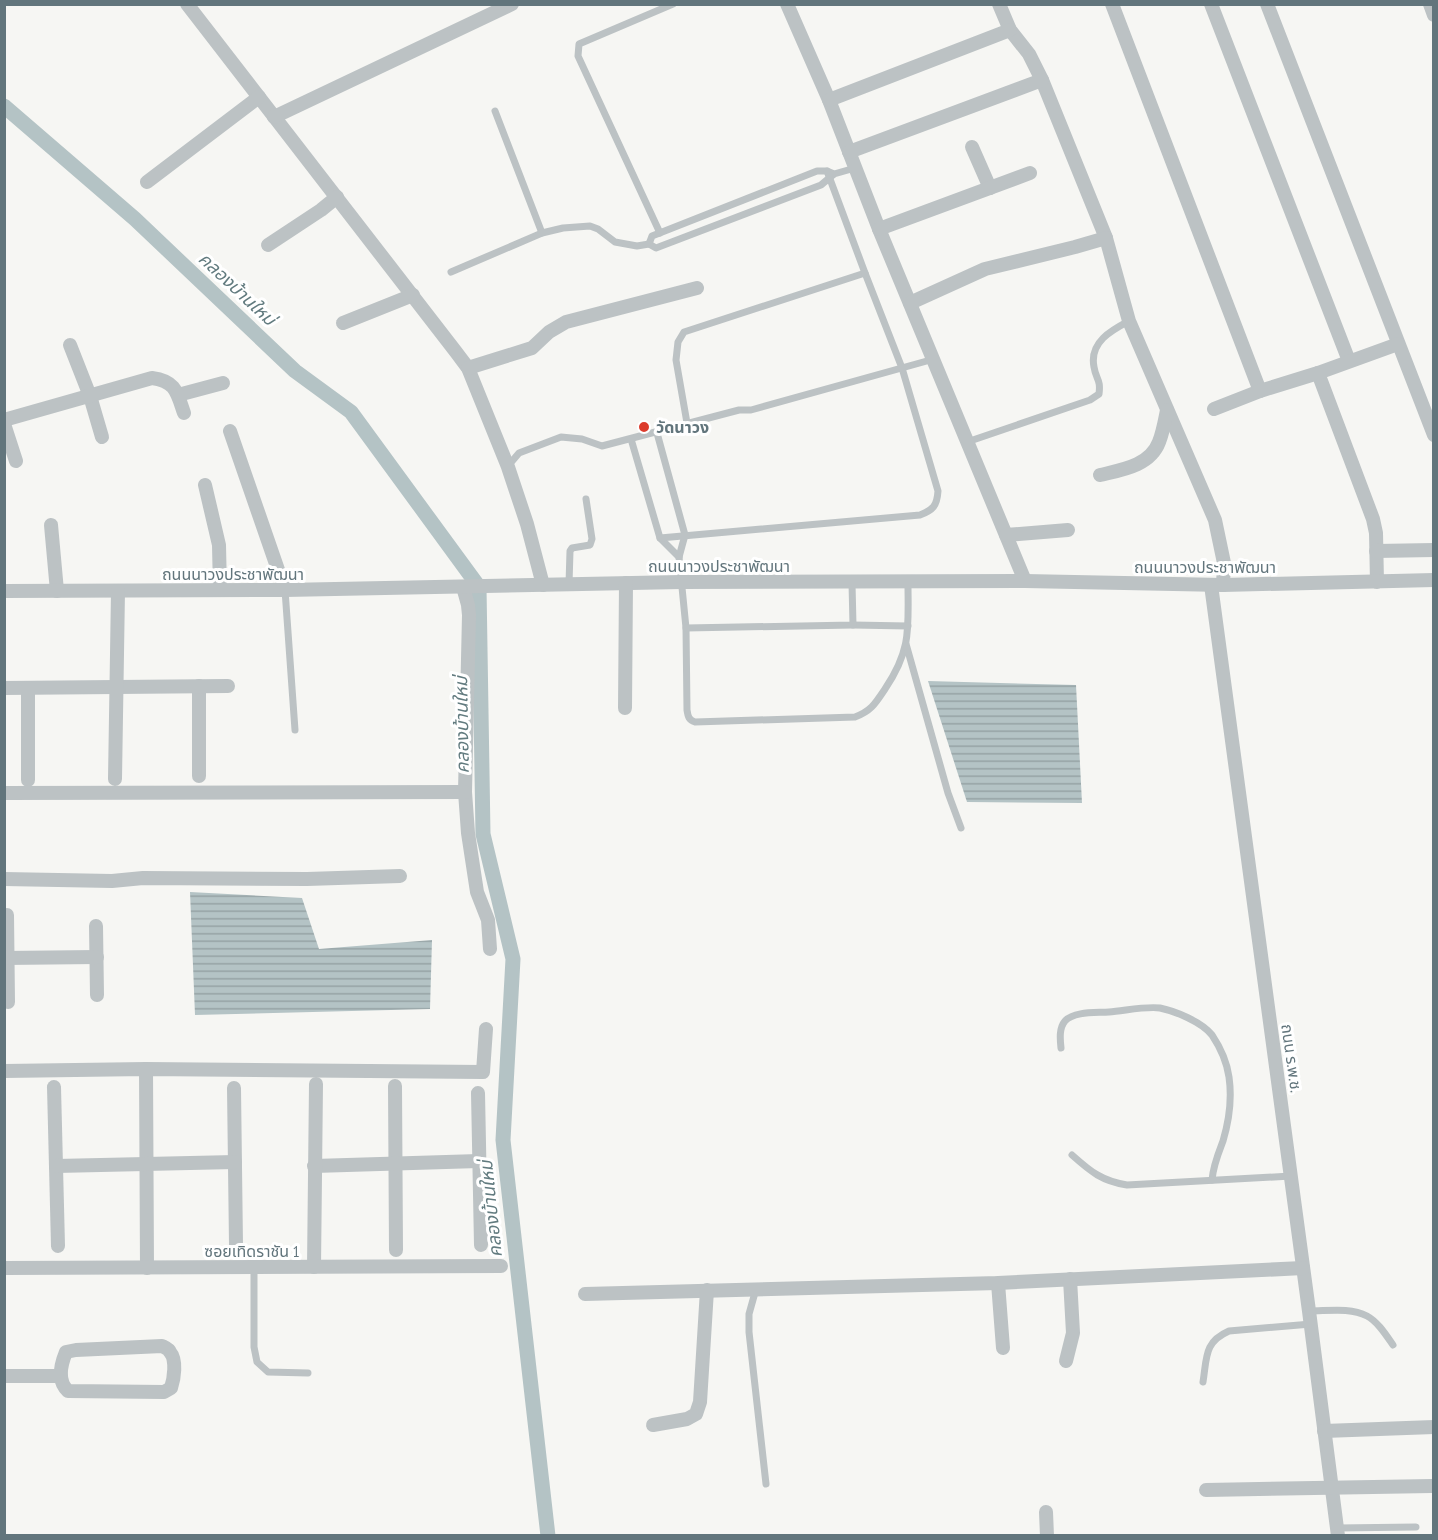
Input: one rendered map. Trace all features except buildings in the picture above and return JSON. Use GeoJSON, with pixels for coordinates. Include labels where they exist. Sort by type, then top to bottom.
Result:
{"type":"FeatureCollection","features":[{"type":"Feature","properties":{"kind":"street"},"geometry":{"type":"LineString","coordinates":[[188,4],[468,368],[508,467],[527,524],[543,585]]}},
{"type":"Feature","properties":{"kind":"street"},"geometry":{"type":"LineString","coordinates":[[274,117],[512,4]]}},
{"type":"Feature","properties":{"kind":"street"},"geometry":{"type":"LineString","coordinates":[[787,4],[829,100],[879,229],[1025,581]]}},
{"type":"Feature","properties":{"kind":"street","name":"ถนน ร.พ.ช."},"geometry":{"type":"LineString","coordinates":[[999,4],[1010,30],[1029,54],[1042,80],[1106,238],[1129,321],[1215,520],[1224,563],[1217,585],[1338,1532]]}},
{"type":"Feature","properties":{"kind":"street"},"geometry":{"type":"LineString","coordinates":[[1112,4],[1260,391]]}},
{"type":"Feature","properties":{"kind":"street"},"geometry":{"type":"LineString","coordinates":[[1211,4],[1349,361]]}},
{"type":"Feature","properties":{"kind":"street"},"geometry":{"type":"LineString","coordinates":[[1267,4],[1434,435]]}},
{"type":"Feature","properties":{"kind":"street"},"geometry":{"type":"LineString","coordinates":[[1430,4],[1434,15]]}},
{"type":"Feature","properties":{"kind":"street"},"geometry":{"type":"LineString","coordinates":[[829,100],[1010,30]]}},
{"type":"Feature","properties":{"kind":"street"},"geometry":{"type":"LineString","coordinates":[[849,152],[1042,80]]}},
{"type":"Feature","properties":{"kind":"street"},"geometry":{"type":"LineString","coordinates":[[147,182],[258,97]]}},
{"type":"Feature","properties":{"kind":"street"},"geometry":{"type":"LineString","coordinates":[[972,147],[990,188]]}},
{"type":"Feature","properties":{"kind":"street"},"geometry":{"type":"LineString","coordinates":[[879,229],[1030,173]]}},
{"type":"Feature","properties":{"kind":"street"},"geometry":{"type":"LineString","coordinates":[[268,245],[337,197]]}},
{"type":"Feature","properties":{"kind":"street"},"geometry":{"type":"LineString","coordinates":[[910,303],[985,269],[1106,238]]}},
{"type":"Feature","properties":{"kind":"street"},"geometry":{"type":"LineString","coordinates":[[468,368],[532,348],[549,332],[566,322],[697,288]]}},
{"type":"Feature","properties":{"kind":"street"},"geometry":{"type":"LineString","coordinates":[[343,323],[413,295]]}},
{"type":"Feature","properties":{"kind":"street"},"geometry":{"type":"LineString","coordinates":[[1214,409],[1398,344]]}},
{"type":"Feature","properties":{"kind":"street"},"geometry":{"type":"LineString","coordinates":[[70,345],[90,396],[102,437]]}},
{"type":"Feature","properties":{"kind":"street"},"geometry":{"type":"LineString","coordinates":[[1318,373],[1373,519],[1376,533],[1377,582]]}},
{"type":"Feature","properties":{"kind":"street"},"geometry":{"type":"LineString","coordinates":[[16,461],[4,422],[152,378],[163,379],[171,384],[178,395],[184,413]]}},
{"type":"Feature","properties":{"kind":"street"},"geometry":{"type":"LineString","coordinates":[[178,395],[224,382]]}},
{"type":"Feature","properties":{"kind":"street"},"geometry":{"type":"LineString","coordinates":[[1100,475],[1137,465],[1150,456],[1159,444],[1167,410]]}},
{"type":"Feature","properties":{"kind":"street"},"geometry":{"type":"LineString","coordinates":[[230,431],[285,590]]}},
{"type":"Feature","properties":{"kind":"street"},"geometry":{"type":"LineString","coordinates":[[205,485],[219,545],[220,590]]}},
{"type":"Feature","properties":{"kind":"street"},"geometry":{"type":"LineString","coordinates":[[51,525],[57,591]]}},
{"type":"Feature","properties":{"kind":"street"},"geometry":{"type":"LineString","coordinates":[[1006,535],[1068,530]]}},
{"type":"Feature","properties":{"kind":"street"},"geometry":{"type":"LineString","coordinates":[[1376,551],[1434,550]]}},
{"type":"Feature","properties":{"kind":"street","name":"ถนนนาวงประชาพัฒนา"},"geometry":{"type":"LineString","coordinates":[[4,591],[285,590],[681,582],[1025,581],[1217,585],[1434,580]]}},
{"type":"Feature","properties":{"kind":"street"},"geometry":{"type":"LineString","coordinates":[[625,708],[626,583]]}},
{"type":"Feature","properties":{"kind":"street"},"geometry":{"type":"LineString","coordinates":[[465,587],[469,615],[465,792],[477,892],[488,921],[490,949]]}},
{"type":"Feature","properties":{"kind":"street"},"geometry":{"type":"LineString","coordinates":[[115,778],[118,591]]}},
{"type":"Feature","properties":{"kind":"street"},"geometry":{"type":"LineString","coordinates":[[199,686],[199,776]]}},
{"type":"Feature","properties":{"kind":"street"},"geometry":{"type":"LineString","coordinates":[[4,688],[228,686]]}},
{"type":"Feature","properties":{"kind":"street"},"geometry":{"type":"LineString","coordinates":[[28,688],[28,780]]}},
{"type":"Feature","properties":{"kind":"street"},"geometry":{"type":"LineString","coordinates":[[4,793],[465,792]]}},
{"type":"Feature","properties":{"kind":"street"},"geometry":{"type":"LineString","coordinates":[[4,879],[112,881],[143,878],[295,879],[399,876]]}},
{"type":"Feature","properties":{"kind":"street"},"geometry":{"type":"LineString","coordinates":[[7,915],[8,1002]]}},
{"type":"Feature","properties":{"kind":"street"},"geometry":{"type":"LineString","coordinates":[[96,926],[98,995]]}},
{"type":"Feature","properties":{"kind":"street"},"geometry":{"type":"LineString","coordinates":[[6,958],[97,957]]}},
{"type":"Feature","properties":{"kind":"street"},"geometry":{"type":"LineString","coordinates":[[4,1071],[146,1068],[483,1072],[486,1029]]}},
{"type":"Feature","properties":{"kind":"street"},"geometry":{"type":"LineString","coordinates":[[146,1068],[147,1268]]}},
{"type":"Feature","properties":{"kind":"street"},"geometry":{"type":"LineString","coordinates":[[314,1267],[315,1084]]}},
{"type":"Feature","properties":{"kind":"street"},"geometry":{"type":"LineString","coordinates":[[395,1086],[396,1250]]}},
{"type":"Feature","properties":{"kind":"street"},"geometry":{"type":"LineString","coordinates":[[54,1087],[58,1246]]}},
{"type":"Feature","properties":{"kind":"street"},"geometry":{"type":"LineString","coordinates":[[234,1088],[236,1245]]}},
{"type":"Feature","properties":{"kind":"street"},"geometry":{"type":"LineString","coordinates":[[478,1093],[481,1245]]}},
{"type":"Feature","properties":{"kind":"street"},"geometry":{"type":"LineString","coordinates":[[314,1166],[479,1161]]}},
{"type":"Feature","properties":{"kind":"street"},"geometry":{"type":"LineString","coordinates":[[56,1166],[235,1162]]}},
{"type":"Feature","properties":{"kind":"street","name":"ซอยเทิดราชัน 1"},"geometry":{"type":"LineString","coordinates":[[4,1269],[501,1266]]}},
{"type":"Feature","properties":{"kind":"street"},"geometry":{"type":"LineString","coordinates":[[585,1294],[998,1283],[1303,1268]]}},
{"type":"Feature","properties":{"kind":"street"},"geometry":{"type":"LineString","coordinates":[[1066,1361],[1073,1333],[1070,1279]]}},
{"type":"Feature","properties":{"kind":"street"},"geometry":{"type":"LineString","coordinates":[[998,1283],[1003,1348]]}},
{"type":"Feature","properties":{"kind":"street"},"geometry":{"type":"LineString","coordinates":[[653,1425],[687,1419],[696,1414],[700,1402],[707,1290]]}},
{"type":"Feature","properties":{"kind":"street"},"geometry":{"type":"LineString","coordinates":[[162,1346],[170,1350],[174,1358],[174,1381],[171,1388],[164,1392],[68,1391],[64,1388],[61,1377],[62,1360],[66,1352],[76,1350],[162,1346]]}},
{"type":"Feature","properties":{"kind":"street"},"geometry":{"type":"LineString","coordinates":[[4,1376],[61,1377]]}},
{"type":"Feature","properties":{"kind":"street"},"geometry":{"type":"LineString","coordinates":[[1324,1431],[1434,1427]]}},
{"type":"Feature","properties":{"kind":"street"},"geometry":{"type":"LineString","coordinates":[[1206,1490],[1432,1486]]}},
{"type":"Feature","properties":{"kind":"street"},"geometry":{"type":"LineString","coordinates":[[1046,1512],[1047,1536]]}},
{"type":"Feature","properties":{"kind":"lane"},"geometry":{"type":"LineString","coordinates":[[660,233],[578,56],[579,44],[673,4]]}},
{"type":"Feature","properties":{"kind":"lane"},"geometry":{"type":"LineString","coordinates":[[495,111],[542,233]]}},
{"type":"Feature","properties":{"kind":"lane"},"geometry":{"type":"LineString","coordinates":[[451,272],[542,233],[563,228],[590,226],[615,242],[637,246],[649,244],[656,248],[821,185],[830,175],[855,168]]}},
{"type":"Feature","properties":{"kind":"lane"},"geometry":{"type":"LineString","coordinates":[[649,244],[652,236],[817,171],[830,175]]}},
{"type":"Feature","properties":{"kind":"lane"},"geometry":{"type":"LineString","coordinates":[[660,538],[920,515],[932,510],[938,500],[938,491],[902,368],[830,175]]}},
{"type":"Feature","properties":{"kind":"lane"},"geometry":{"type":"LineString","coordinates":[[687,423],[676,360],[678,342],[684,332],[865,273]]}},
{"type":"Feature","properties":{"kind":"lane"},"geometry":{"type":"LineString","coordinates":[[967,442],[1090,400],[1099,394],[1101,385],[1093,365],[1098,344],[1107,333],[1129,321]]}},
{"type":"Feature","properties":{"kind":"lane"},"geometry":{"type":"LineString","coordinates":[[508,467],[519,453],[561,437],[582,439],[602,446],[739,410],[751,410],[934,359]]}},
{"type":"Feature","properties":{"kind":"lane"},"geometry":{"type":"LineString","coordinates":[[657,433],[685,536],[679,557],[686,628],[687,710],[690,721],[695,723],[855,717],[865,713],[873,707],[896,674],[906,644],[908,582]]}},
{"type":"Feature","properties":{"kind":"lane"},"geometry":{"type":"LineString","coordinates":[[631,439],[660,538],[679,557]]}},
{"type":"Feature","properties":{"kind":"lane"},"geometry":{"type":"LineString","coordinates":[[569,584],[570,551],[572,548],[590,545],[592,539],[586,499]]}},
{"type":"Feature","properties":{"kind":"lane"},"geometry":{"type":"LineString","coordinates":[[852,583],[853,625]]}},
{"type":"Feature","properties":{"kind":"lane"},"geometry":{"type":"LineString","coordinates":[[285,590],[295,730]]}},
{"type":"Feature","properties":{"kind":"lane"},"geometry":{"type":"LineString","coordinates":[[686,628],[908,626]]}},
{"type":"Feature","properties":{"kind":"lane"},"geometry":{"type":"LineString","coordinates":[[906,644],[948,793],[961,828]]}},
{"type":"Feature","properties":{"kind":"lane"},"geometry":{"type":"LineString","coordinates":[[1061,1048],[1060,1036],[1064,1023],[1071,1017],[1084,1014],[1157,1008],[1176,1012],[1211,1034],[1225,1059],[1230,1098],[1229,1116],[1215,1160],[1212,1180]]}},
{"type":"Feature","properties":{"kind":"lane"},"geometry":{"type":"LineString","coordinates":[[1072,1155],[1092,1173],[1111,1182],[1127,1185],[1291,1176]]}},
{"type":"Feature","properties":{"kind":"lane"},"geometry":{"type":"LineString","coordinates":[[254,1267],[254,1347],[257,1362],[268,1372],[308,1373]]}},
{"type":"Feature","properties":{"kind":"lane"},"geometry":{"type":"LineString","coordinates":[[756,1289],[749,1314],[749,1332],[766,1484]]}},
{"type":"Feature","properties":{"kind":"lane"},"geometry":{"type":"LineString","coordinates":[[1203,1382],[1209,1346],[1217,1336],[1229,1331],[1352,1310],[1368,1316],[1393,1345]]}},
{"type":"Feature","properties":{"kind":"lane"},"geometry":{"type":"LineString","coordinates":[[1338,1532],[1416,1527]]}},
{"type":"Feature","properties":{"kind":"shaded area"},"geometry":{"type":"Polygon","coordinates":[[[928,681],[1076,685],[1082,803],[967,802],[928,681]]]}},
{"type":"Feature","properties":{"kind":"shaded area"},"geometry":{"type":"Polygon","coordinates":[[[190,892],[302,898],[319,949],[432,940],[430,1009],[195,1015],[190,892]]]}},
{"type":"Feature","properties":{"kind":"waterway","name":"คลองบ้านใหม่"},"geometry":{"type":"LineString","coordinates":[[4,106],[135,219],[295,371],[351,412],[479,587],[483,834],[513,959],[503,1140],[548,1536]]}},
{"type":"Feature","properties":{"kind":"place","name":"วัดนาวง"},"geometry":{"type":"Point","coordinates":[644,427]}}]}
